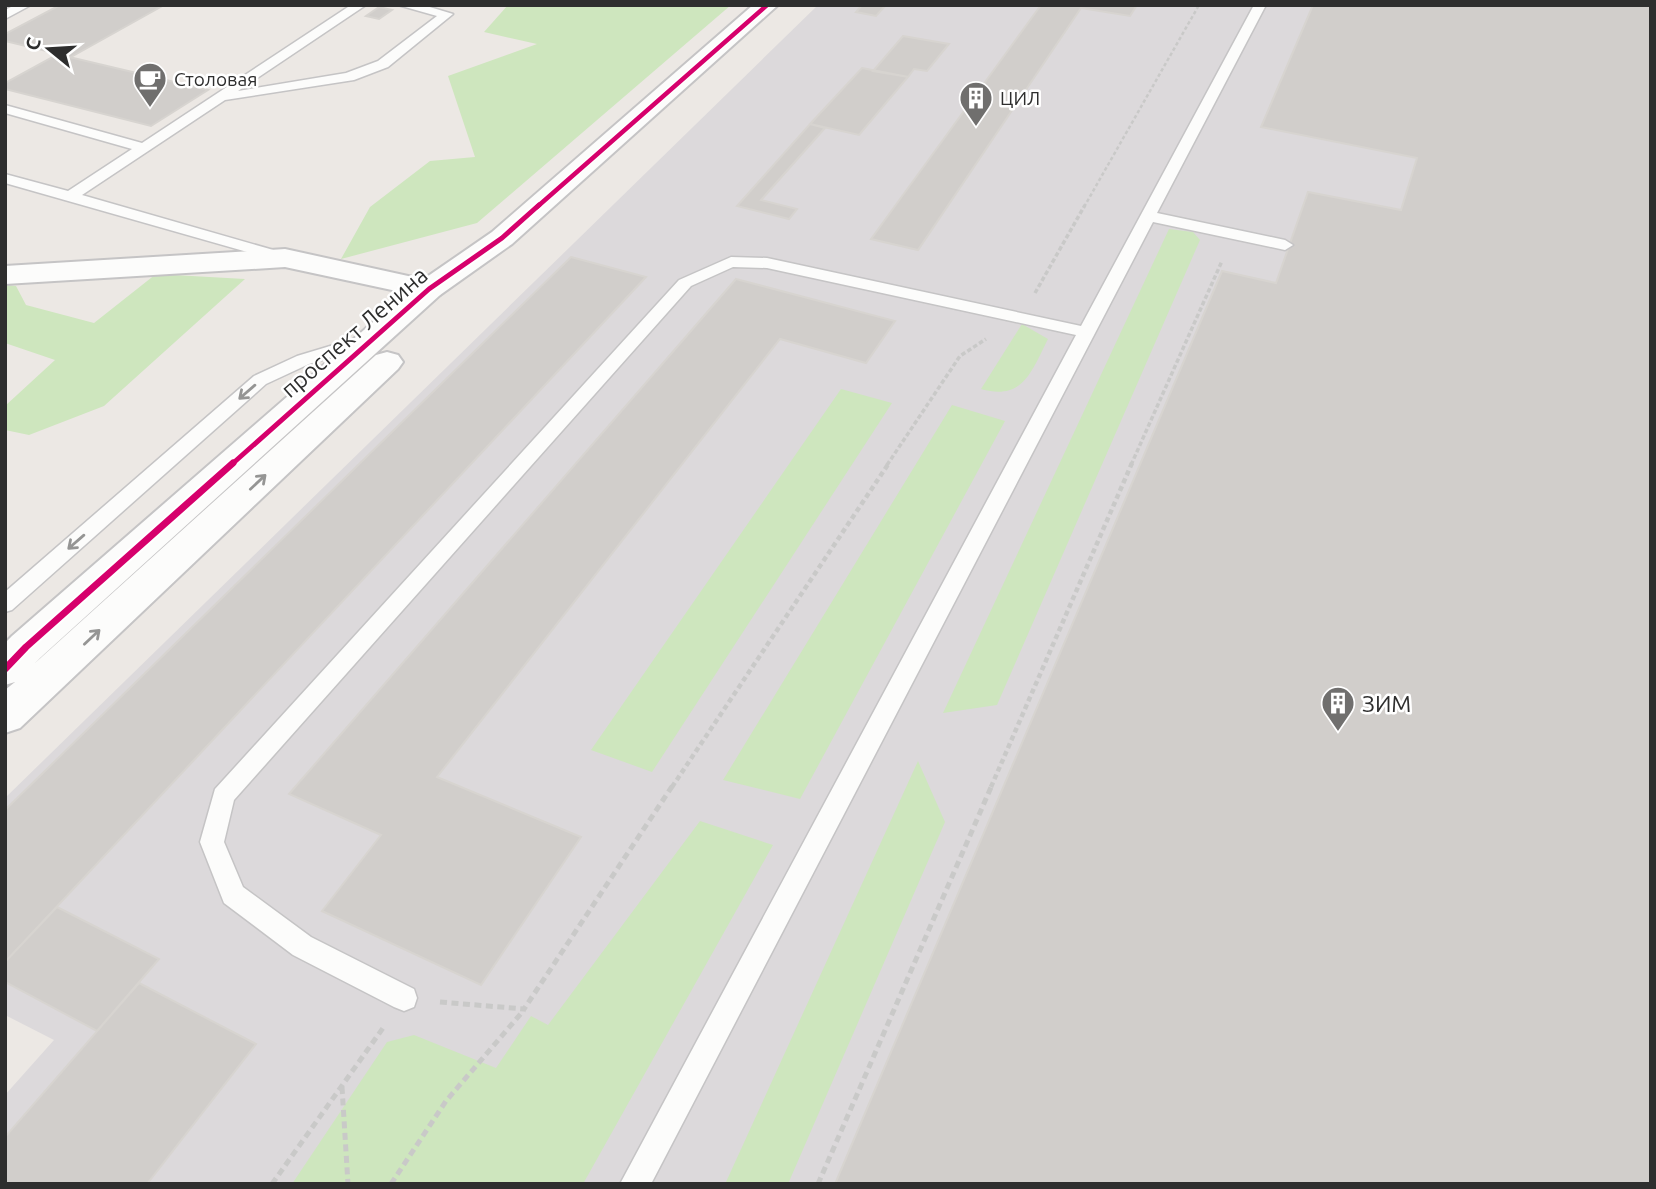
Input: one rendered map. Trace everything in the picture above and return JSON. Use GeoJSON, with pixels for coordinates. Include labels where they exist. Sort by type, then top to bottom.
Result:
{"type":"FeatureCollection","features":[{"type":"Feature","properties":{"kind":"street","name":"проспект Ленина"},"geometry":{"type":"LineString","coordinates":[[5,716],[30,662],[355,359],[432,303],[458,296],[502,238],[767,5]]}},
{"type":"Feature","properties":{"kind":"street"},"geometry":{"type":"LineString","coordinates":[[5,275],[285,258],[432,303]]}},
{"type":"Feature","properties":{"kind":"street","name":"проспект Ленина"},"geometry":{"type":"LineString","coordinates":[[355,359],[432,303]]}},
{"type":"Feature","properties":{"kind":"lane"},"geometry":{"type":"LineString","coordinates":[[5,15],[25,5]]}},
{"type":"Feature","properties":{"kind":"lane"},"geometry":{"type":"LineString","coordinates":[[71,196],[360,5]]}},
{"type":"Feature","properties":{"kind":"lane"},"geometry":{"type":"LineString","coordinates":[[220,99],[349,77],[383,64],[447,14],[404,5]]}},
{"type":"Feature","properties":{"kind":"lane"},"geometry":{"type":"LineString","coordinates":[[635,1184],[1260,5]]}},
{"type":"Feature","properties":{"kind":"lane"},"geometry":{"type":"LineString","coordinates":[[5,109],[144,148]]}},
{"type":"Feature","properties":{"kind":"lane"},"geometry":{"type":"LineString","coordinates":[[5,177],[285,258]]}},
{"type":"Feature","properties":{"kind":"lane"},"geometry":{"type":"LineString","coordinates":[[1148,216],[1285,245]]}},
{"type":"Feature","properties":{"kind":"lane"},"geometry":{"type":"LineString","coordinates":[[404,998],[302,946],[233,895],[212,842],[223,796],[685,283],[731,262],[767,263],[1087,332]]}},
{"type":"Feature","properties":{"kind":"lane"},"geometry":{"type":"LineString","coordinates":[[5,604],[260,380],[303,360],[355,359]]}},
{"type":"Feature","properties":{"kind":"path"},"geometry":{"type":"LineString","coordinates":[[391,1184],[446,1101],[524,1009],[960,356],[1019,317],[1199,5]]}},
{"type":"Feature","properties":{"kind":"path"},"geometry":{"type":"LineString","coordinates":[[818,1184],[1234,234]]}},
{"type":"Feature","properties":{"kind":"path"},"geometry":{"type":"LineString","coordinates":[[272,1184],[404,998],[524,1009]]}},
{"type":"Feature","properties":{"kind":"path"},"geometry":{"type":"LineString","coordinates":[[342,1086],[348,1184]]}},
{"type":"Feature","properties":{"kind":"shaded area"},"geometry":{"type":"Polygon","coordinates":[[[818,5],[1651,5],[1651,1184],[5,1184],[5,1095],[54,1040],[5,1015],[5,798],[818,5]]]}},
{"type":"Feature","properties":{"kind":"green space"},"geometry":{"type":"Polygon","coordinates":[[[508,5],[731,5],[477,223],[341,259],[370,207],[430,161],[475,157],[448,76],[537,44],[484,32],[508,5]]]}},
{"type":"Feature","properties":{"kind":"green space"},"geometry":{"type":"Polygon","coordinates":[[[1169,229],[1193,232],[1200,240],[997,705],[943,713],[1169,229]]]}},
{"type":"Feature","properties":{"kind":"green space"},"geometry":{"type":"Polygon","coordinates":[[[156,274],[245,279],[104,406],[29,435],[5,430],[5,406],[55,360],[5,343],[5,285],[16,286],[26,305],[94,323],[156,274]]]}},
{"type":"Feature","properties":{"kind":"green space"},"geometry":{"type":"Polygon","coordinates":[[[1022,324],[1048,339],[1031,372],[1017,387],[1007,391],[981,389],[1022,324]]]}},
{"type":"Feature","properties":{"kind":"green space"},"geometry":{"type":"Polygon","coordinates":[[[841,389],[892,403],[652,772],[591,750],[841,389]]]}},
{"type":"Feature","properties":{"kind":"green space"},"geometry":{"type":"Polygon","coordinates":[[[952,405],[1005,421],[800,799],[723,780],[952,405]]]}},
{"type":"Feature","properties":{"kind":"green space"},"geometry":{"type":"Polygon","coordinates":[[[918,761],[945,822],[788,1184],[730,1184],[726,1182],[918,761]]]}},
{"type":"Feature","properties":{"kind":"green space"},"geometry":{"type":"Polygon","coordinates":[[[700,821],[773,845],[583,1184],[292,1184],[387,1042],[414,1035],[496,1068],[531,1016],[548,1025],[700,821]]]}},
{"type":"Feature","properties":{"kind":"building"},"geometry":{"type":"Polygon","coordinates":[[[60,5],[164,5],[71,57],[5,41],[5,34],[60,5]]]}},
{"type":"Feature","properties":{"kind":"building"},"geometry":{"type":"Polygon","coordinates":[[[862,5],[886,5],[876,16],[856,12],[862,5]]]}},
{"type":"Feature","properties":{"kind":"building","name":"ЦИЛ"},"geometry":{"type":"Polygon","coordinates":[[[1041,5],[1137,5],[1130,16],[1081,8],[918,250],[871,239],[1041,5]]]}},
{"type":"Feature","properties":{"kind":"building","name":"ЗИМ"},"geometry":{"type":"Polygon","coordinates":[[[1313,5],[1651,5],[1651,1184],[835,1184],[1222,271],[1276,283],[1308,192],[1401,210],[1417,158],[1261,127],[1313,5]]]}},
{"type":"Feature","properties":{"kind":"building"},"geometry":{"type":"Polygon","coordinates":[[[379,7],[392,10],[379,19],[366,16],[379,7]]]}},
{"type":"Feature","properties":{"kind":"building"},"geometry":{"type":"Polygon","coordinates":[[[903,36],[949,44],[927,71],[914,69],[908,77],[873,71],[903,36]]]}},
{"type":"Feature","properties":{"kind":"building"},"geometry":{"type":"Polygon","coordinates":[[[58,54],[208,90],[151,126],[5,89],[5,83],[58,54]]]}},
{"type":"Feature","properties":{"kind":"building"},"geometry":{"type":"Polygon","coordinates":[[[862,68],[908,77],[859,135],[810,124],[862,68]]]}},
{"type":"Feature","properties":{"kind":"building"},"geometry":{"type":"Polygon","coordinates":[[[810,124],[825,128],[761,200],[797,209],[789,219],[737,206],[810,124]]]}},
{"type":"Feature","properties":{"kind":"building"},"geometry":{"type":"Polygon","coordinates":[[[571,257],[646,277],[5,962],[5,810],[571,257]]]}},
{"type":"Feature","properties":{"kind":"building"},"geometry":{"type":"Polygon","coordinates":[[[736,279],[895,321],[866,363],[780,339],[437,777],[581,837],[481,985],[322,911],[381,835],[289,794],[736,279]]]}},
{"type":"Feature","properties":{"kind":"building"},"geometry":{"type":"Polygon","coordinates":[[[57,907],[159,959],[97,1031],[5,982],[5,962],[57,907]]]}},
{"type":"Feature","properties":{"kind":"building"},"geometry":{"type":"Polygon","coordinates":[[[139,983],[256,1044],[147,1184],[5,1184],[5,1137],[139,983]]]}},
{"type":"Feature","properties":{"kind":"cycle path"},"geometry":{"type":"LineString","coordinates":[[5,669],[26,647],[429,289],[502,238],[767,5]]}},
{"type":"Feature","properties":{"kind":"place","name":"Столовая"},"geometry":{"type":"Point","coordinates":[150,109]}},
{"type":"Feature","properties":{"kind":"place","name":"ЦИЛ"},"geometry":{"type":"Point","coordinates":[976,128]}},
{"type":"Feature","properties":{"kind":"place","name":"ЗИМ"},"geometry":{"type":"Point","coordinates":[1338,733]}}]}
